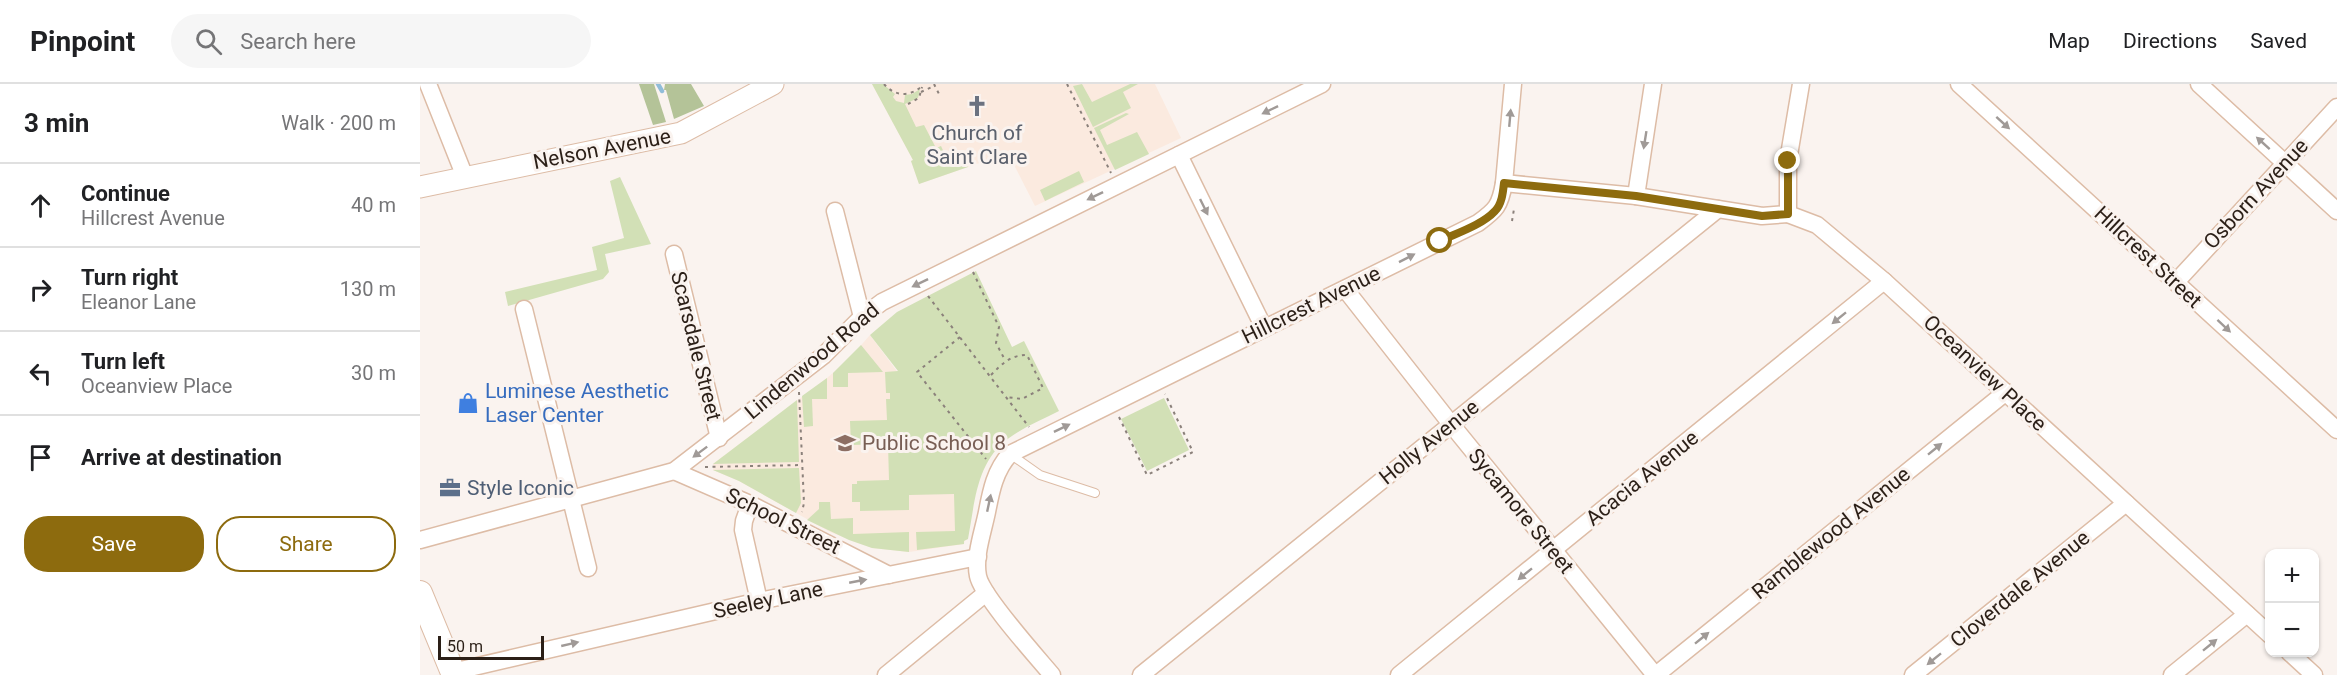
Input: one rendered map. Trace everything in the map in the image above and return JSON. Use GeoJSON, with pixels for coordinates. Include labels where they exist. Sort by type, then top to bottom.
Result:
{"type":"FeatureCollection","features":[{"type":"Feature","properties":{"kind":"main road"},"geometry":{"type":"LineString","coordinates":[[420,592],[453,673]]}},
{"type":"Feature","properties":{"kind":"street"},"geometry":{"type":"LineString","coordinates":[[428,84],[465,177]]}},
{"type":"Feature","properties":{"kind":"street","name":"Nelson Avenue"},"geometry":{"type":"LineString","coordinates":[[420,187],[681,133],[773,84]]}},
{"type":"Feature","properties":{"kind":"street","name":"Lindenwood Road"},"geometry":{"type":"LineString","coordinates":[[420,540],[674,471],[823,356],[862,317],[882,302],[1322,84]]}},
{"type":"Feature","properties":{"kind":"street","name":"Hillcrest Avenue"},"geometry":{"type":"LineString","coordinates":[[1010,454],[1478,223],[1495,210],[1502,199],[1513,84]]}},
{"type":"Feature","properties":{"kind":"street"},"geometry":{"type":"LineString","coordinates":[[1636,196],[1653,84]]}},
{"type":"Feature","properties":{"kind":"street"},"geometry":{"type":"LineString","coordinates":[[1504,183],[1636,196],[1762,216],[1788,214],[1788,161],[1801,84]]}},
{"type":"Feature","properties":{"kind":"street","name":"Hillcrest Street"},"geometry":{"type":"LineString","coordinates":[[1959,84],[2337,430]]}},
{"type":"Feature","properties":{"kind":"street"},"geometry":{"type":"LineString","coordinates":[[2199,84],[2337,211]]}},
{"type":"Feature","properties":{"kind":"street","name":"Osborn Avenue"},"geometry":{"type":"LineString","coordinates":[[2176,282],[2337,106]]}},
{"type":"Feature","properties":{"kind":"street"},"geometry":{"type":"LineString","coordinates":[[1179,155],[1264,328]]}},
{"type":"Feature","properties":{"kind":"street","name":"Holly Avenue"},"geometry":{"type":"LineString","coordinates":[[1141,675],[1718,209]]}},
{"type":"Feature","properties":{"kind":"street"},"geometry":{"type":"LineString","coordinates":[[835,211],[862,317]]}},
{"type":"Feature","properties":{"kind":"street","name":"Oceanview Place"},"geometry":{"type":"LineString","coordinates":[[1788,214],[1817,225],[1884,281],[2265,630]]}},
{"type":"Feature","properties":{"kind":"street","name":"Scarsdale Street"},"geometry":{"type":"LineString","coordinates":[[674,254],[719,438]]}},
{"type":"Feature","properties":{"kind":"street","name":"Acacia Avenue"},"geometry":{"type":"LineString","coordinates":[[1399,675],[1884,281]]}},
{"type":"Feature","properties":{"kind":"street","name":"Sycamore Street"},"geometry":{"type":"LineString","coordinates":[[1345,289],[1451,424],[1655,675]]}},
{"type":"Feature","properties":{"kind":"street"},"geometry":{"type":"LineString","coordinates":[[524,309],[588,568]]}},
{"type":"Feature","properties":{"kind":"street","name":"Ramblewood Avenue"},"geometry":{"type":"LineString","coordinates":[[1655,675],[2006,392]]}},
{"type":"Feature","properties":{"kind":"street"},"geometry":{"type":"LineString","coordinates":[[1010,454],[1000,464],[990,497],[978,557],[978,577],[986,594],[1052,675]]}},
{"type":"Feature","properties":{"kind":"street","name":"School Street"},"geometry":{"type":"LineString","coordinates":[[674,471],[750,504],[889,575]]}},
{"type":"Feature","properties":{"kind":"street","name":"Cloverdale Avenue"},"geometry":{"type":"LineString","coordinates":[[1913,675],[2126,503]]}},
{"type":"Feature","properties":{"kind":"street"},"geometry":{"type":"LineString","coordinates":[[750,504],[744,521],[744,530],[759,600]]}},
{"type":"Feature","properties":{"kind":"street","name":"Seeley Lane"},"geometry":{"type":"LineString","coordinates":[[453,673],[759,600],[978,557]]}},
{"type":"Feature","properties":{"kind":"street"},"geometry":{"type":"LineString","coordinates":[[886,675],[986,594]]}},
{"type":"Feature","properties":{"kind":"street"},"geometry":{"type":"LineString","coordinates":[[2172,675],[2247,614]]}},
{"type":"Feature","properties":{"kind":"street"},"geometry":{"type":"LineString","coordinates":[[2294,657],[2314,675]]}},
{"type":"Feature","properties":{"kind":"lane"},"geometry":{"type":"LineString","coordinates":[[1010,454],[1040,475],[1095,493]]}},
{"type":"Feature","properties":{"kind":"path"},"geometry":{"type":"LineString","coordinates":[[884,84],[894,92],[903,94],[911,93],[923,84]]}},
{"type":"Feature","properties":{"kind":"path"},"geometry":{"type":"LineString","coordinates":[[908,104],[919,98],[923,84]]}},
{"type":"Feature","properties":{"kind":"path"},"geometry":{"type":"LineString","coordinates":[[1067,84],[1111,173]]}},
{"type":"Feature","properties":{"kind":"path"},"geometry":{"type":"LineString","coordinates":[[921,92],[934,85],[940,96]]}},
{"type":"Feature","properties":{"kind":"path"},"geometry":{"type":"LineString","coordinates":[[972,271],[999,327],[996,343],[1005,360]]}},
{"type":"Feature","properties":{"kind":"path"},"geometry":{"type":"LineString","coordinates":[[926,294],[1030,428]]}},
{"type":"Feature","properties":{"kind":"path"},"geometry":{"type":"LineString","coordinates":[[960,337],[917,372],[988,461]]}},
{"type":"Feature","properties":{"kind":"path"},"geometry":{"type":"LineString","coordinates":[[990,375],[1005,360],[1016,355],[1026,355],[1044,388],[1022,399],[1006,397]]}},
{"type":"Feature","properties":{"kind":"path"},"geometry":{"type":"LineString","coordinates":[[798,519],[804,503],[799,392]]}},
{"type":"Feature","properties":{"kind":"path"},"geometry":{"type":"LineString","coordinates":[[1119,417],[1147,475],[1193,452],[1165,394]]}},
{"type":"Feature","properties":{"kind":"path"},"geometry":{"type":"LineString","coordinates":[[705,467],[802,465]]}},
{"type":"Feature","properties":{"kind":"shaded area"},"geometry":{"type":"Polygon","coordinates":[[[872,84],[1155,84],[1181,138],[1035,206],[1008,153],[919,184],[911,161],[913,160],[872,84]]]}},
{"type":"Feature","properties":{"kind":"shaded area","name":"Public School 8"},"geometry":{"type":"Polygon","coordinates":[[[870,335],[977,479],[964,544],[909,552],[872,548],[830,532],[739,481],[713,470],[713,464],[848,360],[870,335]]]}},
{"type":"Feature","properties":{"kind":"green space"},"geometry":{"type":"Polygon","coordinates":[[[639,84],[654,84],[666,122],[653,125],[639,84]]]}},
{"type":"Feature","properties":{"kind":"green space"},"geometry":{"type":"Polygon","coordinates":[[[665,84],[691,84],[704,106],[674,119],[666,90],[664,90],[665,84]]]}},
{"type":"Feature","properties":{"kind":"green space"},"geometry":{"type":"Polygon","coordinates":[[[872,84],[883,84],[895,94],[893,97],[896,101],[904,103],[905,95],[920,89],[918,98],[905,104],[916,127],[924,125],[936,148],[941,146],[946,157],[959,151],[968,167],[919,184],[911,161],[913,160],[872,84]]]}},
{"type":"Feature","properties":{"kind":"green space"},"geometry":{"type":"Polygon","coordinates":[[[1082,84],[1092,102],[1130,84],[1138,84],[1123,92],[1131,108],[1093,127],[1073,86],[1082,84]]]}},
{"type":"Feature","properties":{"kind":"green space"},"geometry":{"type":"Polygon","coordinates":[[[1126,113],[1129,114],[1100,130],[1107,145],[1137,132],[1149,154],[1115,170],[1094,128],[1126,113]]]}},
{"type":"Feature","properties":{"kind":"green space"},"geometry":{"type":"Polygon","coordinates":[[[1079,171],[1084,182],[1045,201],[1040,190],[1079,171]]]}},
{"type":"Feature","properties":{"kind":"green space"},"geometry":{"type":"Polygon","coordinates":[[[620,177],[651,244],[605,254],[609,272],[603,279],[508,306],[505,292],[597,270],[592,247],[624,238],[610,181],[620,177]]]}},
{"type":"Feature","properties":{"kind":"green space"},"geometry":{"type":"Polygon","coordinates":[[[976,271],[1012,347],[1024,341],[1059,411],[1009,438],[990,459],[983,471],[975,497],[968,539],[964,541],[964,544],[917,550],[916,532],[955,531],[954,494],[909,495],[909,510],[860,511],[860,502],[852,502],[852,484],[857,484],[857,481],[889,480],[888,444],[851,445],[850,421],[887,420],[886,399],[890,399],[890,393],[886,393],[885,372],[898,371],[870,335],[897,312],[976,271]]]}},
{"type":"Feature","properties":{"kind":"green space"},"geometry":{"type":"Polygon","coordinates":[[[861,345],[883,372],[848,373],[848,387],[833,387],[833,373],[861,345]]]}},
{"type":"Feature","properties":{"kind":"green space"},"geometry":{"type":"Polygon","coordinates":[[[827,378],[827,399],[812,399],[813,426],[804,427],[802,396],[827,378]]]}},
{"type":"Feature","properties":{"kind":"green space"},"geometry":{"type":"Polygon","coordinates":[[[1164,398],[1189,450],[1147,471],[1121,419],[1164,398]]]}},
{"type":"Feature","properties":{"kind":"green space"},"geometry":{"type":"Polygon","coordinates":[[[797,400],[799,462],[713,464],[797,400]]]}},
{"type":"Feature","properties":{"kind":"green space"},"geometry":{"type":"Polygon","coordinates":[[[799,468],[801,503],[796,513],[739,481],[713,470],[799,468]]]}},
{"type":"Feature","properties":{"kind":"green space"},"geometry":{"type":"Polygon","coordinates":[[[819,502],[830,502],[831,519],[853,518],[853,534],[909,532],[909,552],[872,548],[807,520],[819,509],[819,502]]]}},
{"type":"Feature","properties":{"kind":"waterway"},"geometry":{"type":"LineString","coordinates":[[658,84],[662,91]]}},
{"type":"Feature","properties":{"kind":"place","name":"Church of Saint Clare"},"geometry":{"type":"Point","coordinates":[977,106]}},
{"type":"Feature","properties":{"kind":"place","name":"Luminese Aesthetic Laser Center"},"geometry":{"type":"Point","coordinates":[468,403]}},
{"type":"Feature","properties":{"kind":"place","name":"Public School 8"},"geometry":{"type":"Point","coordinates":[845,443]}},
{"type":"Feature","properties":{"kind":"place","name":"Style Iconic"},"geometry":{"type":"Point","coordinates":[450,488]}},
{"type":"Feature","properties":{"kind":"route"},"geometry":{"type":"LineString","coordinates":[[1440,241],[1478,223],[1495,210],[1502,199],[1504,183],[1636,196],[1762,216],[1788,214],[1788,161]]}}]}
